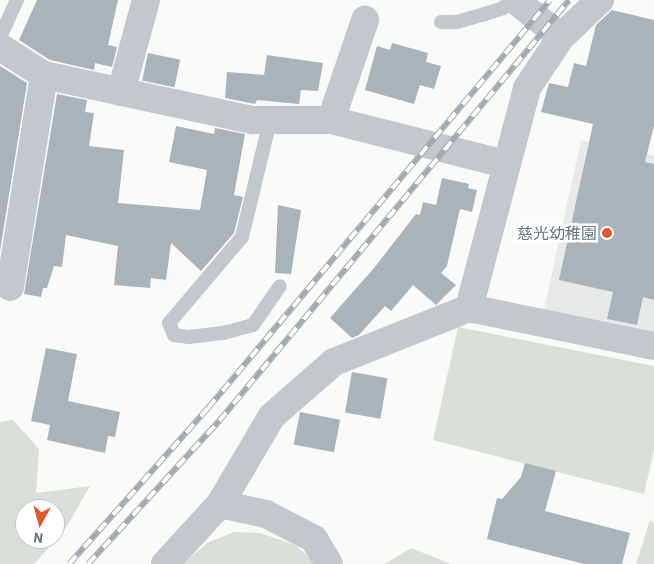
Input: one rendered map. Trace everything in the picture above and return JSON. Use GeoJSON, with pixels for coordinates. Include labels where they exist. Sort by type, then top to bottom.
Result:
{"type":"FeatureCollection","features":[{"type":"Feature","properties":{"kind":"street"},"geometry":{"type":"LineString","coordinates":[[121,92],[146,0]]}},
{"type":"Feature","properties":{"kind":"street"},"geometry":{"type":"LineString","coordinates":[[515,0],[561,37]]}},
{"type":"Feature","properties":{"kind":"street"},"geometry":{"type":"LineString","coordinates":[[470,308],[505,164],[527,88],[561,37],[600,0]]}},
{"type":"Feature","properties":{"kind":"street"},"geometry":{"type":"LineString","coordinates":[[330,120],[365,20]]}},
{"type":"Feature","properties":{"kind":"street"},"geometry":{"type":"LineString","coordinates":[[0,47],[44,75],[253,120],[330,120],[505,164]]}},
{"type":"Feature","properties":{"kind":"street"},"geometry":{"type":"LineString","coordinates":[[10,287],[44,75]]}},
{"type":"Feature","properties":{"kind":"street"},"geometry":{"type":"LineString","coordinates":[[165,564],[220,504],[272,416],[334,362],[470,308],[654,346]]}},
{"type":"Feature","properties":{"kind":"street"},"geometry":{"type":"LineString","coordinates":[[220,504],[266,514],[314,539],[330,564]]}},
{"type":"Feature","properties":{"kind":"lane"},"geometry":{"type":"LineString","coordinates":[[0,37],[16,0]]}},
{"type":"Feature","properties":{"kind":"lane"},"geometry":{"type":"LineString","coordinates":[[441,22],[457,22],[485,14],[503,8],[511,0]]}},
{"type":"Feature","properties":{"kind":"lane"},"geometry":{"type":"LineString","coordinates":[[270,120],[242,237],[169,323],[174,335],[188,338],[223,333],[253,324],[280,286]]}},
{"type":"Feature","properties":{"kind":"shaded area","name":"慈光幼稚園"},"geometry":{"type":"Polygon","coordinates":[[[581,140],[654,156],[654,335],[544,310],[581,140]]]}},
{"type":"Feature","properties":{"kind":"shaded area"},"geometry":{"type":"Polygon","coordinates":[[[458,327],[654,366],[654,450],[644,494],[433,440],[458,327]]]}},
{"type":"Feature","properties":{"kind":"shaded area"},"geometry":{"type":"Polygon","coordinates":[[[13,420],[39,449],[36,493],[90,486],[65,529],[65,499],[15,499],[15,549],[48,549],[34,564],[0,564],[0,422],[13,420]]]}},
{"type":"Feature","properties":{"kind":"shaded area"},"geometry":{"type":"Polygon","coordinates":[[[650,520],[654,524],[654,564],[636,564],[650,520]]]}},
{"type":"Feature","properties":{"kind":"shaded area"},"geometry":{"type":"Polygon","coordinates":[[[234,532],[260,533],[295,545],[317,564],[183,564],[207,543],[234,532]]]}},
{"type":"Feature","properties":{"kind":"shaded area"},"geometry":{"type":"Polygon","coordinates":[[[411,548],[451,564],[385,564],[411,548]]]}},
{"type":"Feature","properties":{"kind":"building"},"geometry":{"type":"Polygon","coordinates":[[[37,0],[118,0],[108,45],[117,47],[112,67],[95,63],[94,70],[50,60],[19,40],[37,0]]]}},
{"type":"Feature","properties":{"kind":"building"},"geometry":{"type":"Polygon","coordinates":[[[612,10],[654,20],[654,126],[645,162],[654,164],[654,300],[643,297],[637,325],[607,319],[613,292],[559,280],[593,124],[541,112],[549,83],[568,87],[574,63],[586,66],[596,25],[612,10]]]}},
{"type":"Feature","properties":{"kind":"building"},"geometry":{"type":"Polygon","coordinates":[[[392,43],[428,53],[426,62],[441,66],[434,89],[420,85],[414,104],[365,90],[377,46],[390,50],[392,43]]]}},
{"type":"Feature","properties":{"kind":"building"},"geometry":{"type":"Polygon","coordinates":[[[148,53],[180,60],[174,87],[142,80],[148,53]]]}},
{"type":"Feature","properties":{"kind":"building"},"geometry":{"type":"Polygon","coordinates":[[[267,55],[323,63],[318,91],[301,90],[299,104],[257,100],[255,104],[225,98],[227,72],[264,75],[267,55]]]}},
{"type":"Feature","properties":{"kind":"building"},"geometry":{"type":"Polygon","coordinates":[[[0,66],[27,83],[0,251],[0,66]]]}},
{"type":"Feature","properties":{"kind":"building"},"geometry":{"type":"Polygon","coordinates":[[[57,94],[87,100],[85,112],[94,113],[89,146],[124,150],[118,203],[200,210],[207,170],[169,162],[176,126],[214,134],[215,128],[245,134],[234,195],[243,197],[234,233],[201,271],[171,243],[166,280],[151,278],[150,288],[114,285],[118,246],[66,235],[62,267],[54,266],[47,288],[43,288],[41,297],[24,294],[57,94]]]}},
{"type":"Feature","properties":{"kind":"building"},"geometry":{"type":"Polygon","coordinates":[[[442,178],[469,184],[468,188],[477,190],[472,212],[460,209],[447,266],[441,273],[456,285],[436,305],[413,285],[391,311],[385,306],[359,335],[352,338],[330,318],[374,268],[416,214],[420,215],[423,202],[436,205],[442,178]]]}},
{"type":"Feature","properties":{"kind":"building"},"geometry":{"type":"Polygon","coordinates":[[[278,205],[301,210],[291,274],[275,273],[278,205]]]}},
{"type":"Feature","properties":{"kind":"building"},"geometry":{"type":"Polygon","coordinates":[[[46,348],[77,354],[68,401],[120,412],[115,437],[108,436],[105,453],[47,440],[50,425],[31,421],[46,348]]]}},
{"type":"Feature","properties":{"kind":"building"},"geometry":{"type":"Polygon","coordinates":[[[352,372],[387,378],[380,419],[345,412],[352,372]]]}},
{"type":"Feature","properties":{"kind":"building"},"geometry":{"type":"Polygon","coordinates":[[[300,412],[340,420],[334,452],[294,444],[300,412]]]}},
{"type":"Feature","properties":{"kind":"building"},"geometry":{"type":"Polygon","coordinates":[[[525,463],[556,471],[545,511],[630,533],[622,564],[584,564],[487,539],[497,498],[502,499],[521,477],[525,463]]]}},
{"type":"Feature","properties":{"kind":"railway"},"geometry":{"type":"LineString","coordinates":[[69,564],[208,408],[550,0]]}},
{"type":"Feature","properties":{"kind":"railway"},"geometry":{"type":"LineString","coordinates":[[88,564],[219,421],[569,0]]}},
{"type":"Feature","properties":{"kind":"place","name":"慈光幼稚園"},"geometry":{"type":"Point","coordinates":[607,233]}}]}
